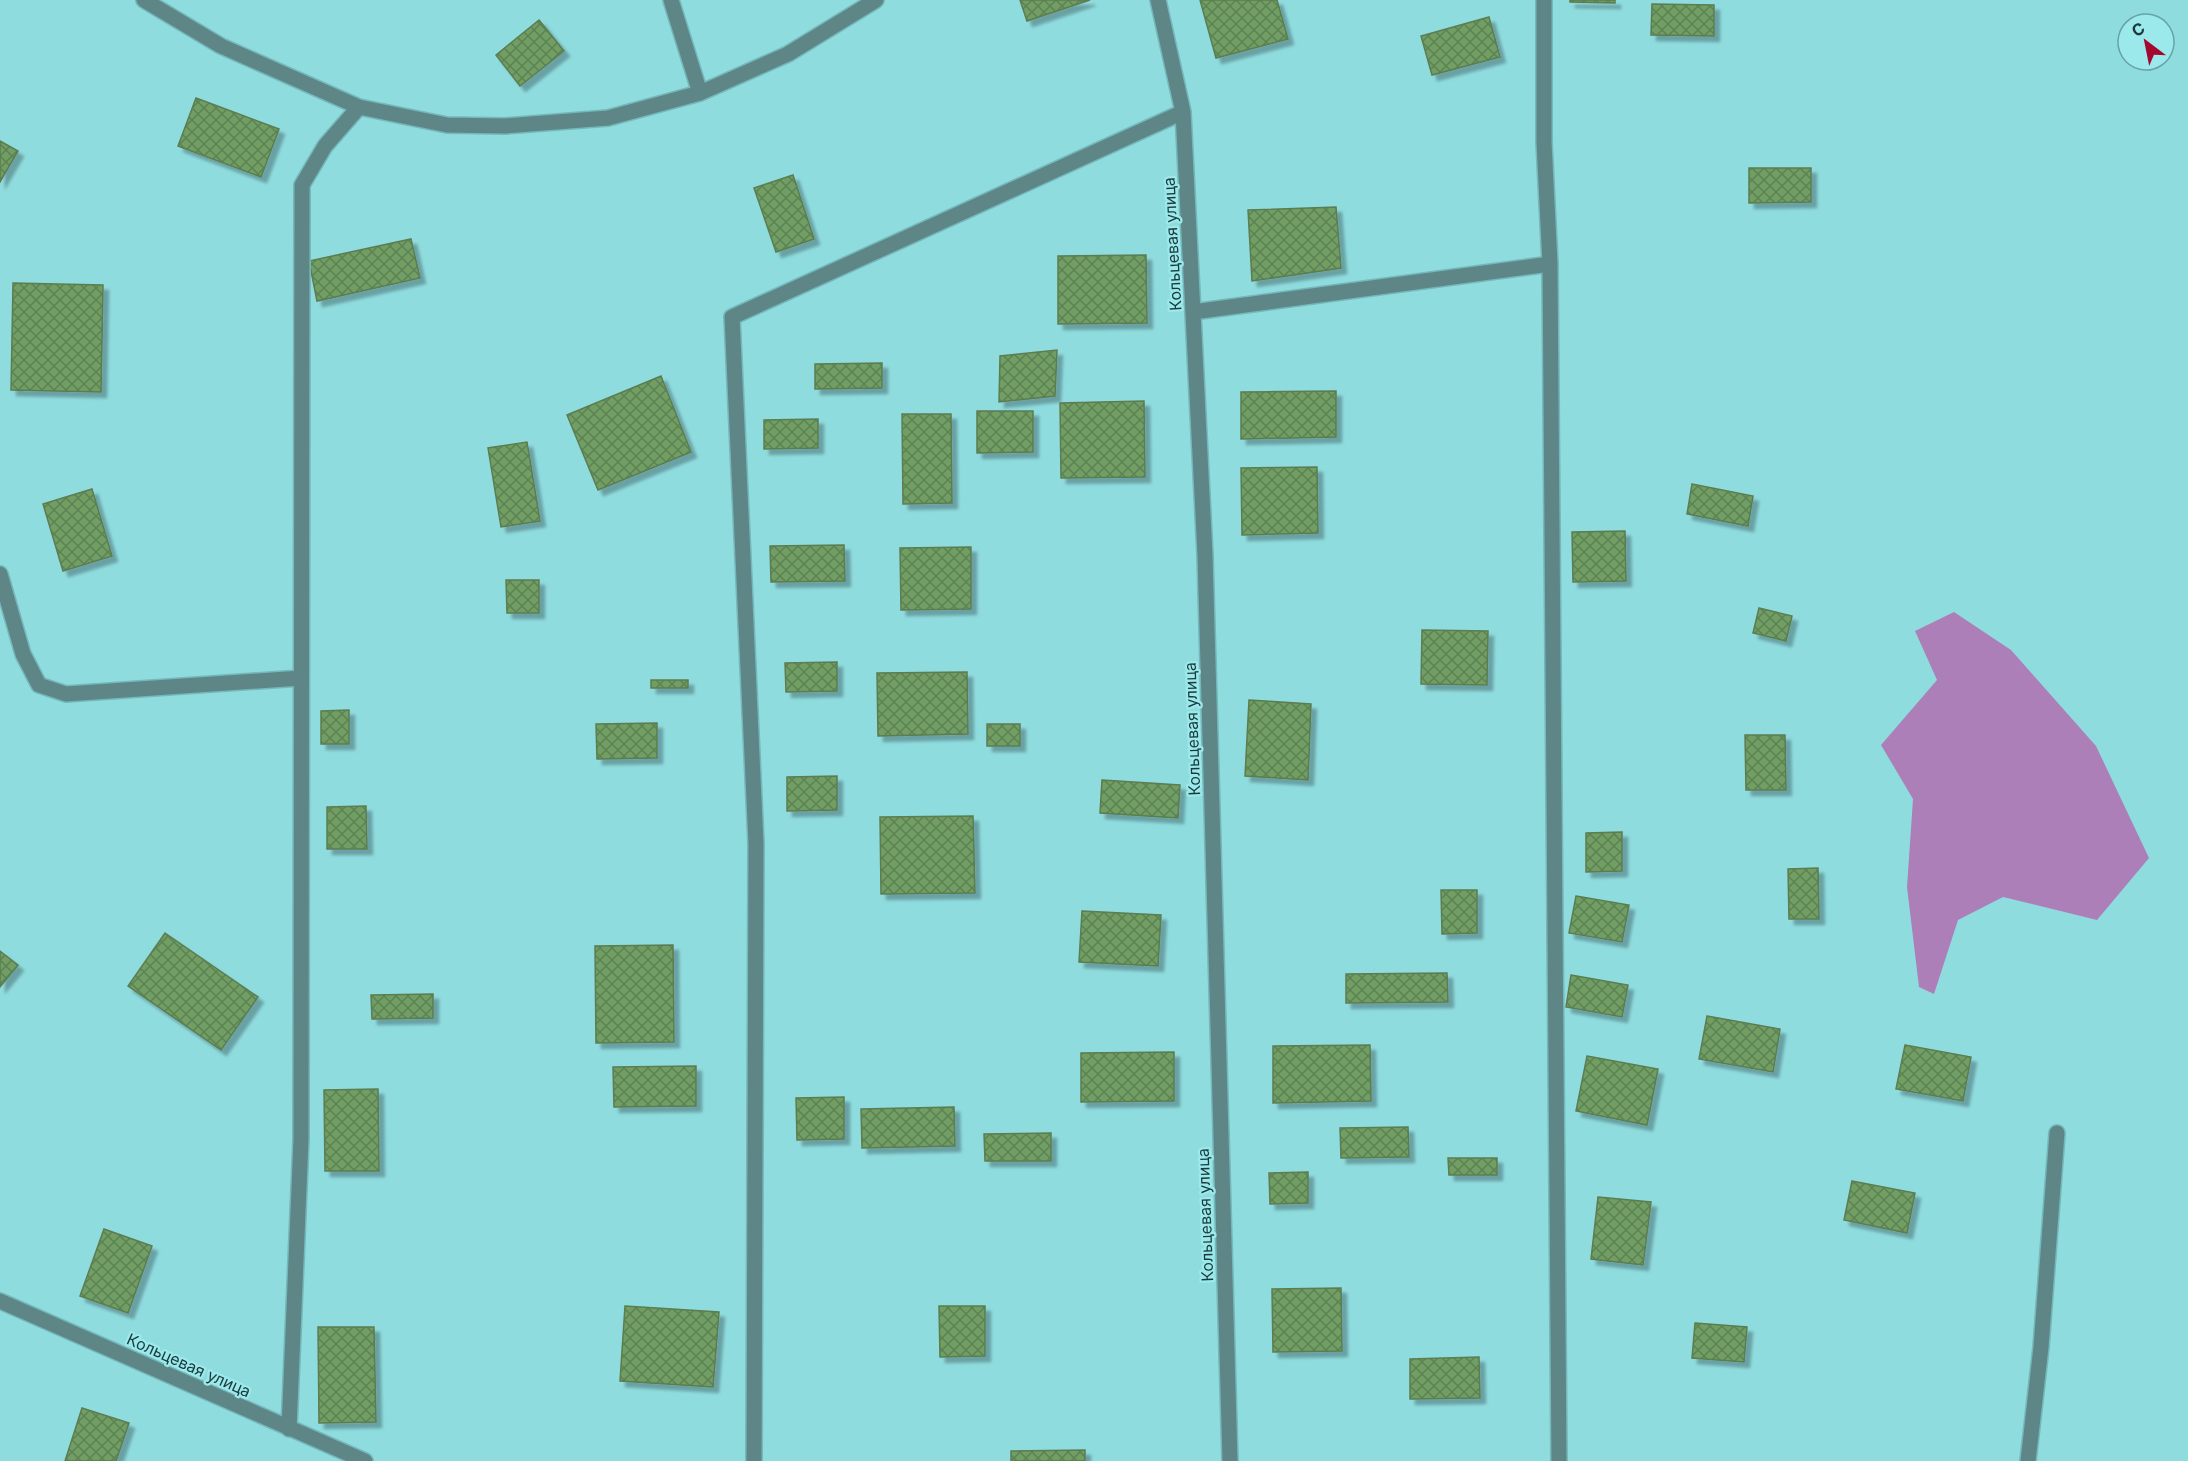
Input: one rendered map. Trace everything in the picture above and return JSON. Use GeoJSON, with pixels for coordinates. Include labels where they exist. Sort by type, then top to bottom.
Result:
{"type":"FeatureCollection","features":[{"type":"Feature","properties":{"kind":"street"},"geometry":{"type":"LineString","coordinates":[[144,0],[221,46],[359,106],[447,125],[505,126],[608,118],[700,93],[788,54],[876,0]]}},
{"type":"Feature","properties":{"kind":"street"},"geometry":{"type":"LineString","coordinates":[[671,0],[700,93]]}},
{"type":"Feature","properties":{"kind":"street","name":"Кольцевая улица"},"geometry":{"type":"LineString","coordinates":[[1158,0],[1183,112],[1205,555],[1230,1461]]}},
{"type":"Feature","properties":{"kind":"street"},"geometry":{"type":"LineString","coordinates":[[1544,0],[1544,142],[1550,264],[1558,1461]]}},
{"type":"Feature","properties":{"kind":"street"},"geometry":{"type":"LineString","coordinates":[[289,1429],[301,1140],[302,185],[325,147],[359,106]]}},
{"type":"Feature","properties":{"kind":"street"},"geometry":{"type":"LineString","coordinates":[[754,1461],[756,843],[732,317],[1183,112]]}},
{"type":"Feature","properties":{"kind":"street"},"geometry":{"type":"LineString","coordinates":[[1193,312],[1550,264]]}},
{"type":"Feature","properties":{"kind":"street"},"geometry":{"type":"LineString","coordinates":[[0,574],[23,654],[39,685],[66,694],[301,678]]}},
{"type":"Feature","properties":{"kind":"street"},"geometry":{"type":"LineString","coordinates":[[2028,1461],[2041,1347],[2057,1133]]}},
{"type":"Feature","properties":{"kind":"street","name":"Кольцевая улица"},"geometry":{"type":"LineString","coordinates":[[0,1301],[364,1461]]}},
{"type":"Feature","properties":{"kind":"shaded area"},"geometry":{"type":"Polygon","coordinates":[[[1954,612],[2011,650],[2096,746],[2149,858],[2097,920],[2003,897],[1958,920],[1934,994],[1919,987],[1907,887],[1913,799],[1881,745],[1937,680],[1915,631],[1954,612]]]}},
{"type":"Feature","properties":{"kind":"building"},"geometry":{"type":"Polygon","coordinates":[[[1020,0],[1090,0],[1027,21],[1020,0]]]}},
{"type":"Feature","properties":{"kind":"building"},"geometry":{"type":"Polygon","coordinates":[[[1200,0],[1277,0],[1288,39],[1216,58],[1200,0]]]}},
{"type":"Feature","properties":{"kind":"building"},"geometry":{"type":"Polygon","coordinates":[[[1570,0],[1615,0],[1615,3],[1570,2],[1570,0]]]}},
{"type":"Feature","properties":{"kind":"building"},"geometry":{"type":"Polygon","coordinates":[[[1652,4],[1714,5],[1714,36],[1651,35],[1652,4]]]}},
{"type":"Feature","properties":{"kind":"building"},"geometry":{"type":"Polygon","coordinates":[[[1489,17],[1500,57],[1432,75],[1421,36],[1489,17]]]}},
{"type":"Feature","properties":{"kind":"building"},"geometry":{"type":"Polygon","coordinates":[[[539,20],[564,51],[520,86],[496,55],[539,20]]]}},
{"type":"Feature","properties":{"kind":"building"},"geometry":{"type":"Polygon","coordinates":[[[196,98],[279,129],[261,177],[178,146],[196,98]]]}},
{"type":"Feature","properties":{"kind":"building"},"geometry":{"type":"Polygon","coordinates":[[[0,141],[18,151],[0,182],[0,141]]]}},
{"type":"Feature","properties":{"kind":"building"},"geometry":{"type":"Polygon","coordinates":[[[1749,168],[1811,168],[1811,202],[1749,203],[1749,168]]]}},
{"type":"Feature","properties":{"kind":"building"},"geometry":{"type":"Polygon","coordinates":[[[793,175],[814,239],[776,252],[754,188],[793,175]]]}},
{"type":"Feature","properties":{"kind":"building"},"geometry":{"type":"Polygon","coordinates":[[[1336,207],[1341,268],[1252,281],[1248,210],[1336,207]]]}},
{"type":"Feature","properties":{"kind":"building"},"geometry":{"type":"Polygon","coordinates":[[[411,239],[420,278],[317,301],[309,261],[411,239]]]}},
{"type":"Feature","properties":{"kind":"building"},"geometry":{"type":"Polygon","coordinates":[[[1146,255],[1147,323],[1058,324],[1058,256],[1146,255]]]}},
{"type":"Feature","properties":{"kind":"building"},"geometry":{"type":"Polygon","coordinates":[[[13,283],[103,285],[101,392],[11,390],[13,283]]]}},
{"type":"Feature","properties":{"kind":"building"},"geometry":{"type":"Polygon","coordinates":[[[1057,350],[1055,396],[999,402],[1000,356],[1057,350]]]}},
{"type":"Feature","properties":{"kind":"building"},"geometry":{"type":"Polygon","coordinates":[[[882,363],[882,388],[815,389],[815,364],[882,363]]]}},
{"type":"Feature","properties":{"kind":"building"},"geometry":{"type":"Polygon","coordinates":[[[661,376],[691,452],[598,490],[567,415],[661,376]]]}},
{"type":"Feature","properties":{"kind":"building"},"geometry":{"type":"Polygon","coordinates":[[[1336,391],[1336,437],[1241,439],[1241,392],[1336,391]]]}},
{"type":"Feature","properties":{"kind":"building"},"geometry":{"type":"Polygon","coordinates":[[[1144,401],[1145,477],[1061,478],[1060,403],[1144,401]]]}},
{"type":"Feature","properties":{"kind":"building"},"geometry":{"type":"Polygon","coordinates":[[[977,411],[1033,411],[1033,452],[977,453],[977,411]]]}},
{"type":"Feature","properties":{"kind":"building"},"geometry":{"type":"Polygon","coordinates":[[[902,414],[951,414],[952,503],[903,504],[902,414]]]}},
{"type":"Feature","properties":{"kind":"building"},"geometry":{"type":"Polygon","coordinates":[[[818,419],[818,448],[764,449],[764,420],[818,419]]]}},
{"type":"Feature","properties":{"kind":"building"},"geometry":{"type":"Polygon","coordinates":[[[527,442],[540,521],[501,527],[488,448],[527,442]]]}},
{"type":"Feature","properties":{"kind":"building"},"geometry":{"type":"Polygon","coordinates":[[[1317,467],[1318,533],[1242,535],[1241,468],[1317,467]]]}},
{"type":"Feature","properties":{"kind":"building"},"geometry":{"type":"Polygon","coordinates":[[[1692,484],[1753,496],[1748,526],[1687,514],[1692,484]]]}},
{"type":"Feature","properties":{"kind":"building"},"geometry":{"type":"Polygon","coordinates":[[[92,489],[112,556],[63,571],[43,504],[92,489]]]}},
{"type":"Feature","properties":{"kind":"building"},"geometry":{"type":"Polygon","coordinates":[[[1625,531],[1626,581],[1573,582],[1572,532],[1625,531]]]}},
{"type":"Feature","properties":{"kind":"building"},"geometry":{"type":"Polygon","coordinates":[[[844,545],[845,581],[771,582],[770,546],[844,545]]]}},
{"type":"Feature","properties":{"kind":"building"},"geometry":{"type":"Polygon","coordinates":[[[971,547],[971,609],[901,610],[900,548],[971,547]]]}},
{"type":"Feature","properties":{"kind":"building"},"geometry":{"type":"Polygon","coordinates":[[[506,580],[539,580],[539,613],[507,613],[506,580]]]}},
{"type":"Feature","properties":{"kind":"building"},"geometry":{"type":"Polygon","coordinates":[[[1759,608],[1792,616],[1786,641],[1753,633],[1759,608]]]}},
{"type":"Feature","properties":{"kind":"building"},"geometry":{"type":"Polygon","coordinates":[[[1422,630],[1488,631],[1487,685],[1421,684],[1422,630]]]}},
{"type":"Feature","properties":{"kind":"building"},"geometry":{"type":"Polygon","coordinates":[[[837,662],[837,691],[786,692],[785,663],[837,662]]]}},
{"type":"Feature","properties":{"kind":"building"},"geometry":{"type":"Polygon","coordinates":[[[967,672],[968,734],[878,736],[877,673],[967,672]]]}},
{"type":"Feature","properties":{"kind":"building"},"geometry":{"type":"Polygon","coordinates":[[[651,680],[688,680],[688,688],[651,688],[651,680]]]}},
{"type":"Feature","properties":{"kind":"building"},"geometry":{"type":"Polygon","coordinates":[[[1249,700],[1311,704],[1308,780],[1245,776],[1249,700]]]}},
{"type":"Feature","properties":{"kind":"building"},"geometry":{"type":"Polygon","coordinates":[[[349,710],[349,744],[321,744],[321,711],[349,710]]]}},
{"type":"Feature","properties":{"kind":"building"},"geometry":{"type":"Polygon","coordinates":[[[657,723],[657,758],[597,759],[596,724],[657,723]]]}},
{"type":"Feature","properties":{"kind":"building"},"geometry":{"type":"Polygon","coordinates":[[[987,724],[1020,724],[1020,746],[987,746],[987,724]]]}},
{"type":"Feature","properties":{"kind":"building"},"geometry":{"type":"Polygon","coordinates":[[[1745,735],[1785,735],[1786,790],[1746,790],[1745,735]]]}},
{"type":"Feature","properties":{"kind":"building"},"geometry":{"type":"Polygon","coordinates":[[[837,776],[837,810],[787,811],[787,777],[837,776]]]}},
{"type":"Feature","properties":{"kind":"building"},"geometry":{"type":"Polygon","coordinates":[[[1102,780],[1180,785],[1178,818],[1100,813],[1102,780]]]}},
{"type":"Feature","properties":{"kind":"building"},"geometry":{"type":"Polygon","coordinates":[[[366,806],[367,849],[327,849],[327,807],[366,806]]]}},
{"type":"Feature","properties":{"kind":"building"},"geometry":{"type":"Polygon","coordinates":[[[973,816],[975,893],[881,894],[880,817],[973,816]]]}},
{"type":"Feature","properties":{"kind":"building"},"geometry":{"type":"Polygon","coordinates":[[[1622,832],[1622,871],[1586,872],[1586,833],[1622,832]]]}},
{"type":"Feature","properties":{"kind":"building"},"geometry":{"type":"Polygon","coordinates":[[[1818,868],[1819,919],[1789,919],[1788,869],[1818,868]]]}},
{"type":"Feature","properties":{"kind":"building"},"geometry":{"type":"Polygon","coordinates":[[[1441,890],[1477,890],[1477,933],[1442,934],[1441,890]]]}},
{"type":"Feature","properties":{"kind":"building"},"geometry":{"type":"Polygon","coordinates":[[[1576,896],[1629,905],[1622,942],[1569,933],[1576,896]]]}},
{"type":"Feature","properties":{"kind":"building"},"geometry":{"type":"Polygon","coordinates":[[[1082,911],[1161,915],[1158,966],[1079,962],[1082,911]]]}},
{"type":"Feature","properties":{"kind":"building"},"geometry":{"type":"Polygon","coordinates":[[[165,933],[258,997],[221,1050],[128,986],[165,933]]]}},
{"type":"Feature","properties":{"kind":"building"},"geometry":{"type":"Polygon","coordinates":[[[673,945],[674,1042],[596,1043],[595,946],[673,945]]]}},
{"type":"Feature","properties":{"kind":"building"},"geometry":{"type":"Polygon","coordinates":[[[0,951],[18,965],[0,987],[0,951]]]}},
{"type":"Feature","properties":{"kind":"building"},"geometry":{"type":"Polygon","coordinates":[[[1447,973],[1448,1002],[1346,1003],[1346,974],[1447,973]]]}},
{"type":"Feature","properties":{"kind":"building"},"geometry":{"type":"Polygon","coordinates":[[[1571,975],[1628,985],[1622,1017],[1566,1007],[1571,975]]]}},
{"type":"Feature","properties":{"kind":"building"},"geometry":{"type":"Polygon","coordinates":[[[433,994],[433,1018],[372,1019],[371,995],[433,994]]]}},
{"type":"Feature","properties":{"kind":"building"},"geometry":{"type":"Polygon","coordinates":[[[1707,1016],[1780,1029],[1773,1072],[1699,1059],[1707,1016]]]}},
{"type":"Feature","properties":{"kind":"building"},"geometry":{"type":"Polygon","coordinates":[[[1370,1045],[1371,1101],[1273,1103],[1273,1046],[1370,1045]]]}},
{"type":"Feature","properties":{"kind":"building"},"geometry":{"type":"Polygon","coordinates":[[[1905,1045],[1971,1057],[1963,1101],[1896,1089],[1905,1045]]]}},
{"type":"Feature","properties":{"kind":"building"},"geometry":{"type":"Polygon","coordinates":[[[1174,1052],[1174,1101],[1081,1102],[1081,1053],[1174,1052]]]}},
{"type":"Feature","properties":{"kind":"building"},"geometry":{"type":"Polygon","coordinates":[[[1587,1056],[1658,1069],[1647,1125],[1576,1111],[1587,1056]]]}},
{"type":"Feature","properties":{"kind":"building"},"geometry":{"type":"Polygon","coordinates":[[[696,1066],[696,1106],[614,1107],[613,1067],[696,1066]]]}},
{"type":"Feature","properties":{"kind":"building"},"geometry":{"type":"Polygon","coordinates":[[[378,1089],[379,1171],[325,1171],[324,1090],[378,1089]]]}},
{"type":"Feature","properties":{"kind":"building"},"geometry":{"type":"Polygon","coordinates":[[[844,1097],[844,1139],[797,1140],[796,1098],[844,1097]]]}},
{"type":"Feature","properties":{"kind":"building"},"geometry":{"type":"Polygon","coordinates":[[[954,1107],[955,1146],[862,1148],[861,1109],[954,1107]]]}},
{"type":"Feature","properties":{"kind":"building"},"geometry":{"type":"Polygon","coordinates":[[[1408,1127],[1409,1157],[1341,1158],[1340,1128],[1408,1127]]]}},
{"type":"Feature","properties":{"kind":"building"},"geometry":{"type":"Polygon","coordinates":[[[1051,1133],[1051,1161],[985,1161],[984,1134],[1051,1133]]]}},
{"type":"Feature","properties":{"kind":"building"},"geometry":{"type":"Polygon","coordinates":[[[1448,1158],[1497,1158],[1497,1175],[1449,1175],[1448,1158]]]}},
{"type":"Feature","properties":{"kind":"building"},"geometry":{"type":"Polygon","coordinates":[[[1308,1172],[1308,1203],[1270,1204],[1269,1173],[1308,1172]]]}},
{"type":"Feature","properties":{"kind":"building"},"geometry":{"type":"Polygon","coordinates":[[[1852,1181],[1915,1193],[1907,1233],[1844,1220],[1852,1181]]]}},
{"type":"Feature","properties":{"kind":"building"},"geometry":{"type":"Polygon","coordinates":[[[1598,1197],[1651,1202],[1643,1265],[1591,1259],[1598,1197]]]}},
{"type":"Feature","properties":{"kind":"building"},"geometry":{"type":"Polygon","coordinates":[[[104,1229],[152,1246],[128,1313],[80,1296],[104,1229]]]}},
{"type":"Feature","properties":{"kind":"building"},"geometry":{"type":"Polygon","coordinates":[[[1341,1288],[1342,1351],[1273,1352],[1272,1289],[1341,1288]]]}},
{"type":"Feature","properties":{"kind":"building"},"geometry":{"type":"Polygon","coordinates":[[[625,1306],[719,1312],[713,1387],[620,1381],[625,1306]]]}},
{"type":"Feature","properties":{"kind":"building"},"geometry":{"type":"Polygon","coordinates":[[[939,1306],[985,1306],[985,1356],[940,1357],[939,1306]]]}},
{"type":"Feature","properties":{"kind":"building"},"geometry":{"type":"Polygon","coordinates":[[[1695,1323],[1747,1327],[1744,1362],[1692,1358],[1695,1323]]]}},
{"type":"Feature","properties":{"kind":"building"},"geometry":{"type":"Polygon","coordinates":[[[318,1327],[374,1327],[376,1422],[319,1423],[318,1327]]]}},
{"type":"Feature","properties":{"kind":"building"},"geometry":{"type":"Polygon","coordinates":[[[1479,1357],[1480,1398],[1410,1399],[1410,1359],[1479,1357]]]}},
{"type":"Feature","properties":{"kind":"building"},"geometry":{"type":"Polygon","coordinates":[[[82,1408],[129,1423],[116,1461],[65,1461],[82,1408]]]}},
{"type":"Feature","properties":{"kind":"building"},"geometry":{"type":"Polygon","coordinates":[[[1085,1450],[1085,1461],[1011,1461],[1011,1451],[1085,1450]]]}}]}
